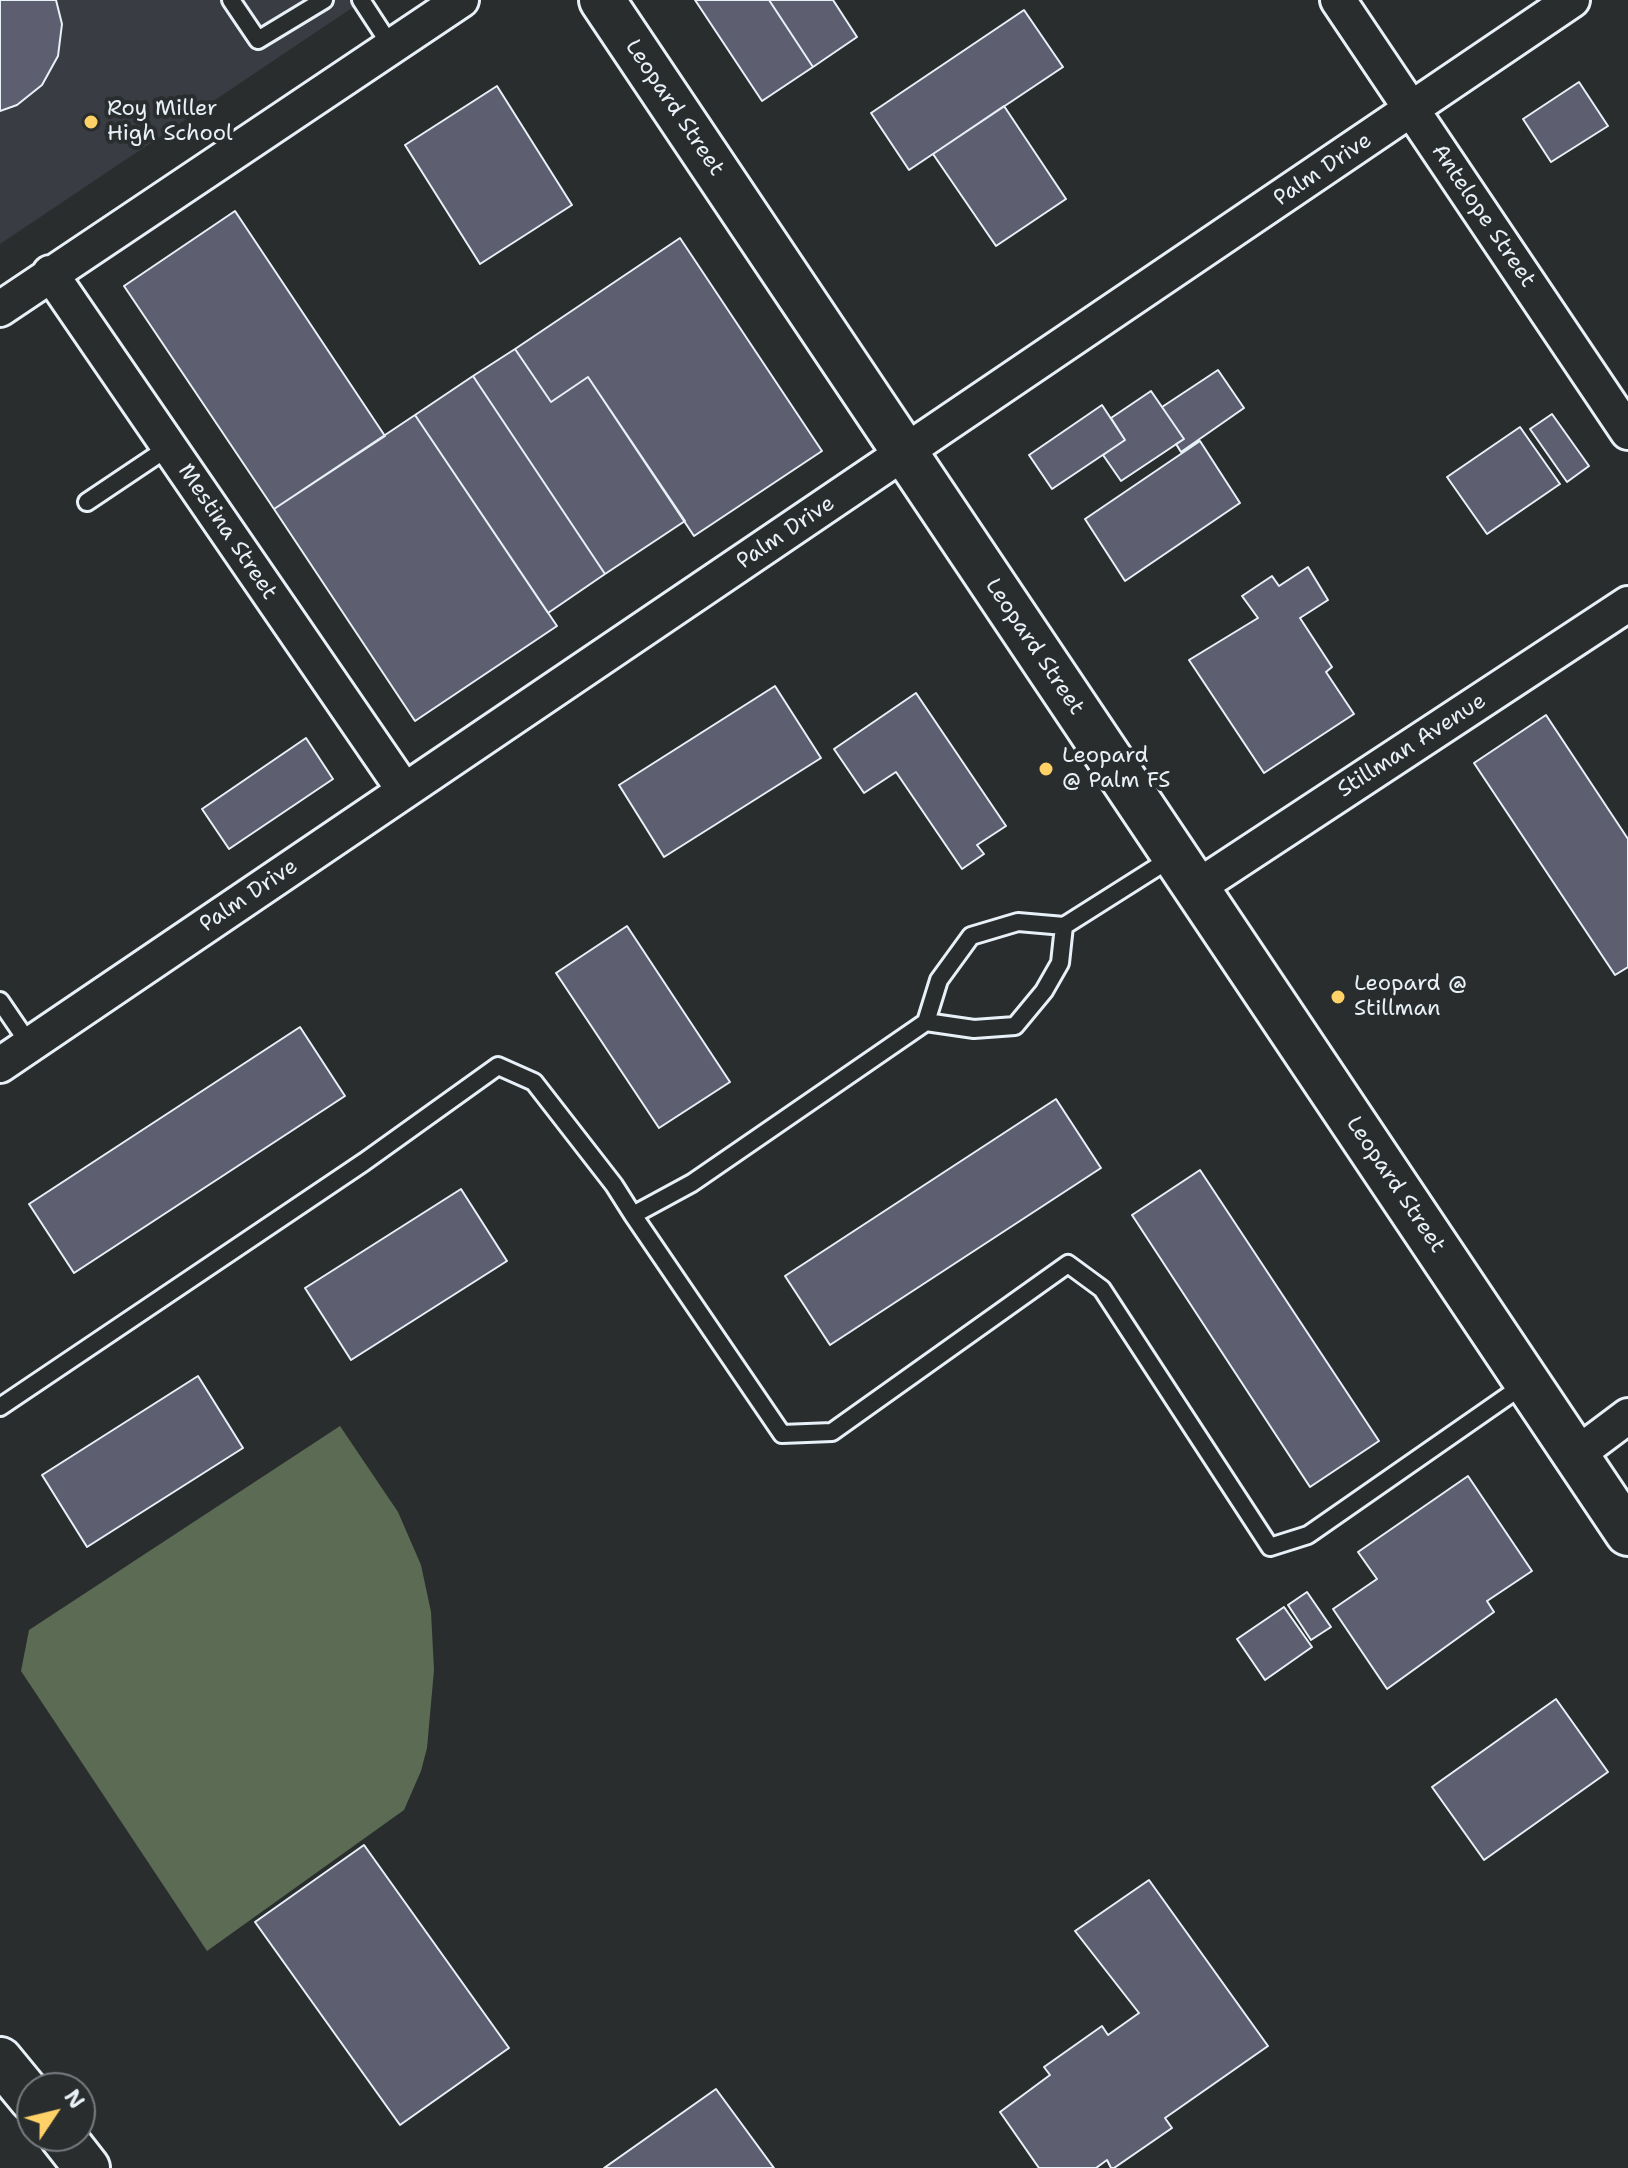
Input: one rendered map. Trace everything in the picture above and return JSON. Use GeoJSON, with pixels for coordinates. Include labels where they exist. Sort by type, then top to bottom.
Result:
{"type":"FeatureCollection","features":[{"type":"Feature","properties":{"kind":"main road","name":"Leopard Street"},"geometry":{"type":"LineString","coordinates":[[602,0],[1628,1533]]}},
{"type":"Feature","properties":{"kind":"main road"},"geometry":{"type":"LineString","coordinates":[[0,2060],[16,2080]]}},
{"type":"Feature","properties":{"kind":"main road"},"geometry":{"type":"LineString","coordinates":[[74,2152],[87,2168]]}},
{"type":"Feature","properties":{"kind":"street"},"geometry":{"type":"LineString","coordinates":[[0,309],[461,0]]}},
{"type":"Feature","properties":{"kind":"street","name":"Antelope Street"},"geometry":{"type":"LineString","coordinates":[[1338,0],[1628,432]]}},
{"type":"Feature","properties":{"kind":"street","name":"Palm Drive"},"geometry":{"type":"LineString","coordinates":[[0,1065],[1572,0]]}},
{"type":"Feature","properties":{"kind":"street","name":"Mestina Street"},"geometry":{"type":"LineString","coordinates":[[50,273],[404,790]]}},
{"type":"Feature","properties":{"kind":"street","name":"Stillman Avenue"},"geometry":{"type":"LineString","coordinates":[[1185,872],[1628,604]]}},
{"type":"Feature","properties":{"kind":"street"},"geometry":{"type":"LineString","coordinates":[[1576,1455],[1628,1416]]}},
{"type":"Feature","properties":{"kind":"lane"},"geometry":{"type":"LineString","coordinates":[[231,0],[258,40],[324,0]]}},
{"type":"Feature","properties":{"kind":"lane"},"geometry":{"type":"LineString","coordinates":[[361,0],[391,46]]}},
{"type":"Feature","properties":{"kind":"lane"},"geometry":{"type":"LineString","coordinates":[[87,502],[169,447]]}},
{"type":"Feature","properties":{"kind":"lane"},"geometry":{"type":"LineString","coordinates":[[633,1215],[692,1183],[926,1022],[939,980],[971,936],[1018,922],[1064,926],[1185,872]]}},
{"type":"Feature","properties":{"kind":"lane"},"geometry":{"type":"LineString","coordinates":[[926,1022],[974,1029],[1015,1026],[1044,991],[1060,963],[1064,926]]}},
{"type":"Feature","properties":{"kind":"lane"},"geometry":{"type":"LineString","coordinates":[[0,1001],[30,1045]]}},
{"type":"Feature","properties":{"kind":"lane"},"geometry":{"type":"LineString","coordinates":[[0,1407],[364,1162],[498,1066],[534,1082],[614,1185],[782,1434],[832,1432],[1068,1264],[1102,1289],[1270,1547],[1308,1535],[1527,1382]]}},
{"type":"Feature","properties":{"kind":"shaded area","name":"Roy Miller High School"},"geometry":{"type":"Polygon","coordinates":[[[0,0],[364,0],[0,244],[0,0]]]}},
{"type":"Feature","properties":{"kind":"green space"},"geometry":{"type":"Polygon","coordinates":[[[340,1426],[398,1512],[421,1565],[431,1612],[434,1670],[427,1748],[404,1810],[207,1951],[21,1671],[29,1630],[340,1426]]]}},
{"type":"Feature","properties":{"kind":"building"},"geometry":{"type":"Polygon","coordinates":[[[0,0],[56,0],[62,24],[58,56],[42,85],[17,105],[0,111],[0,0]]]}},
{"type":"Feature","properties":{"kind":"building"},"geometry":{"type":"Polygon","coordinates":[[[695,0],[769,0],[813,67],[762,101],[695,0]]]}},
{"type":"Feature","properties":{"kind":"building"},"geometry":{"type":"Polygon","coordinates":[[[769,0],[833,0],[857,37],[813,67],[769,0]]]}},
{"type":"Feature","properties":{"kind":"building"},"geometry":{"type":"Polygon","coordinates":[[[1024,10],[1063,67],[909,170],[871,113],[1024,10]]]}},
{"type":"Feature","properties":{"kind":"building"},"geometry":{"type":"Polygon","coordinates":[[[1579,82],[1608,126],[1551,162],[1523,119],[1579,82]]]}},
{"type":"Feature","properties":{"kind":"building"},"geometry":{"type":"Polygon","coordinates":[[[497,86],[572,205],[480,264],[405,145],[497,86]]]}},
{"type":"Feature","properties":{"kind":"building"},"geometry":{"type":"Polygon","coordinates":[[[1004,106],[1066,199],[996,246],[933,154],[1004,106]]]}},
{"type":"Feature","properties":{"kind":"building"},"geometry":{"type":"Polygon","coordinates":[[[235,211],[385,436],[274,509],[124,286],[235,211]]]}},
{"type":"Feature","properties":{"kind":"building"},"geometry":{"type":"Polygon","coordinates":[[[680,238],[822,451],[694,536],[588,377],[551,402],[515,349],[680,238]]]}},
{"type":"Feature","properties":{"kind":"building"},"geometry":{"type":"Polygon","coordinates":[[[515,349],[551,402],[588,377],[685,521],[605,574],[473,376],[515,349]]]}},
{"type":"Feature","properties":{"kind":"building"},"geometry":{"type":"Polygon","coordinates":[[[1218,370],[1244,408],[1181,452],[1176,444],[1184,439],[1162,407],[1218,370]]]}},
{"type":"Feature","properties":{"kind":"building"},"geometry":{"type":"Polygon","coordinates":[[[473,376],[605,574],[548,613],[415,415],[473,376]]]}},
{"type":"Feature","properties":{"kind":"building"},"geometry":{"type":"Polygon","coordinates":[[[1151,391],[1184,439],[1121,481],[1103,455],[1125,440],[1111,418],[1151,391]]]}},
{"type":"Feature","properties":{"kind":"building"},"geometry":{"type":"Polygon","coordinates":[[[1102,405],[1125,440],[1052,489],[1029,455],[1102,405]]]}},
{"type":"Feature","properties":{"kind":"building"},"geometry":{"type":"Polygon","coordinates":[[[1552,414],[1589,466],[1567,482],[1530,429],[1552,414]]]}},
{"type":"Feature","properties":{"kind":"building"},"geometry":{"type":"Polygon","coordinates":[[[415,415],[557,626],[415,721],[274,509],[415,415]]]}},
{"type":"Feature","properties":{"kind":"building"},"geometry":{"type":"Polygon","coordinates":[[[1520,427],[1560,484],[1487,534],[1447,477],[1520,427]]]}},
{"type":"Feature","properties":{"kind":"building"},"geometry":{"type":"Polygon","coordinates":[[[1200,441],[1240,503],[1125,581],[1085,519],[1200,441]]]}},
{"type":"Feature","properties":{"kind":"building"},"geometry":{"type":"Polygon","coordinates":[[[1308,567],[1328,600],[1300,618],[1332,667],[1326,672],[1354,714],[1264,773],[1189,660],[1258,618],[1242,596],[1272,576],[1279,586],[1308,567]]]}},
{"type":"Feature","properties":{"kind":"building"},"geometry":{"type":"Polygon","coordinates":[[[775,686],[821,758],[664,857],[619,785],[775,686]]]}},
{"type":"Feature","properties":{"kind":"building"},"geometry":{"type":"Polygon","coordinates":[[[916,693],[1006,826],[977,845],[984,854],[962,869],[896,772],[864,793],[834,749],[916,693]]]}},
{"type":"Feature","properties":{"kind":"building"},"geometry":{"type":"Polygon","coordinates":[[[1546,715],[1628,839],[1628,967],[1615,975],[1474,763],[1546,715]]]}},
{"type":"Feature","properties":{"kind":"building"},"geometry":{"type":"Polygon","coordinates":[[[306,738],[333,779],[229,849],[202,809],[306,738]]]}},
{"type":"Feature","properties":{"kind":"building"},"geometry":{"type":"Polygon","coordinates":[[[627,926],[730,1082],[659,1128],[556,973],[627,926]]]}},
{"type":"Feature","properties":{"kind":"building"},"geometry":{"type":"Polygon","coordinates":[[[300,1027],[345,1096],[74,1273],[29,1204],[300,1027]]]}},
{"type":"Feature","properties":{"kind":"building"},"geometry":{"type":"Polygon","coordinates":[[[1056,1099],[1101,1168],[830,1345],[785,1276],[1056,1099]]]}},
{"type":"Feature","properties":{"kind":"building"},"geometry":{"type":"Polygon","coordinates":[[[1200,1170],[1379,1441],[1310,1487],[1132,1215],[1200,1170]]]}},
{"type":"Feature","properties":{"kind":"building"},"geometry":{"type":"Polygon","coordinates":[[[461,1189],[507,1261],[351,1360],[305,1288],[461,1189]]]}},
{"type":"Feature","properties":{"kind":"building"},"geometry":{"type":"Polygon","coordinates":[[[198,1376],[243,1448],[87,1547],[42,1475],[198,1376]]]}},
{"type":"Feature","properties":{"kind":"building"},"geometry":{"type":"Polygon","coordinates":[[[1468,1476],[1532,1571],[1487,1601],[1494,1612],[1387,1689],[1333,1609],[1377,1579],[1358,1552],[1468,1476]]]}},
{"type":"Feature","properties":{"kind":"building"},"geometry":{"type":"Polygon","coordinates":[[[1307,1592],[1331,1627],[1311,1640],[1288,1605],[1307,1592]]]}},
{"type":"Feature","properties":{"kind":"building"},"geometry":{"type":"Polygon","coordinates":[[[1284,1607],[1312,1647],[1265,1680],[1237,1639],[1284,1607]]]}},
{"type":"Feature","properties":{"kind":"building"},"geometry":{"type":"Polygon","coordinates":[[[1556,1699],[1608,1772],[1484,1860],[1432,1787],[1556,1699]]]}},
{"type":"Feature","properties":{"kind":"building"},"geometry":{"type":"Polygon","coordinates":[[[364,1845],[509,2048],[400,2125],[255,1922],[364,1845]]]}},
{"type":"Feature","properties":{"kind":"building"},"geometry":{"type":"Polygon","coordinates":[[[1149,1880],[1268,2046],[1165,2118],[1172,2128],[1114,2168],[1107,2160],[1096,2168],[1039,2168],[1000,2112],[1050,2075],[1044,2067],[1102,2026],[1108,2035],[1139,2013],[1075,1931],[1149,1880]]]}},
{"type":"Feature","properties":{"kind":"building"},"geometry":{"type":"Polygon","coordinates":[[[716,2089],[774,2168],[604,2168],[716,2089]]]}},
{"type":"Feature","properties":{"kind":"place","name":"Roy Miller High School"},"geometry":{"type":"Point","coordinates":[91,122]}},
{"type":"Feature","properties":{"kind":"place","name":"Leopard @ Palm FS"},"geometry":{"type":"Point","coordinates":[1046,769]}},
{"type":"Feature","properties":{"kind":"place","name":"Leopard @ Stillman"},"geometry":{"type":"Point","coordinates":[1338,997]}}]}
